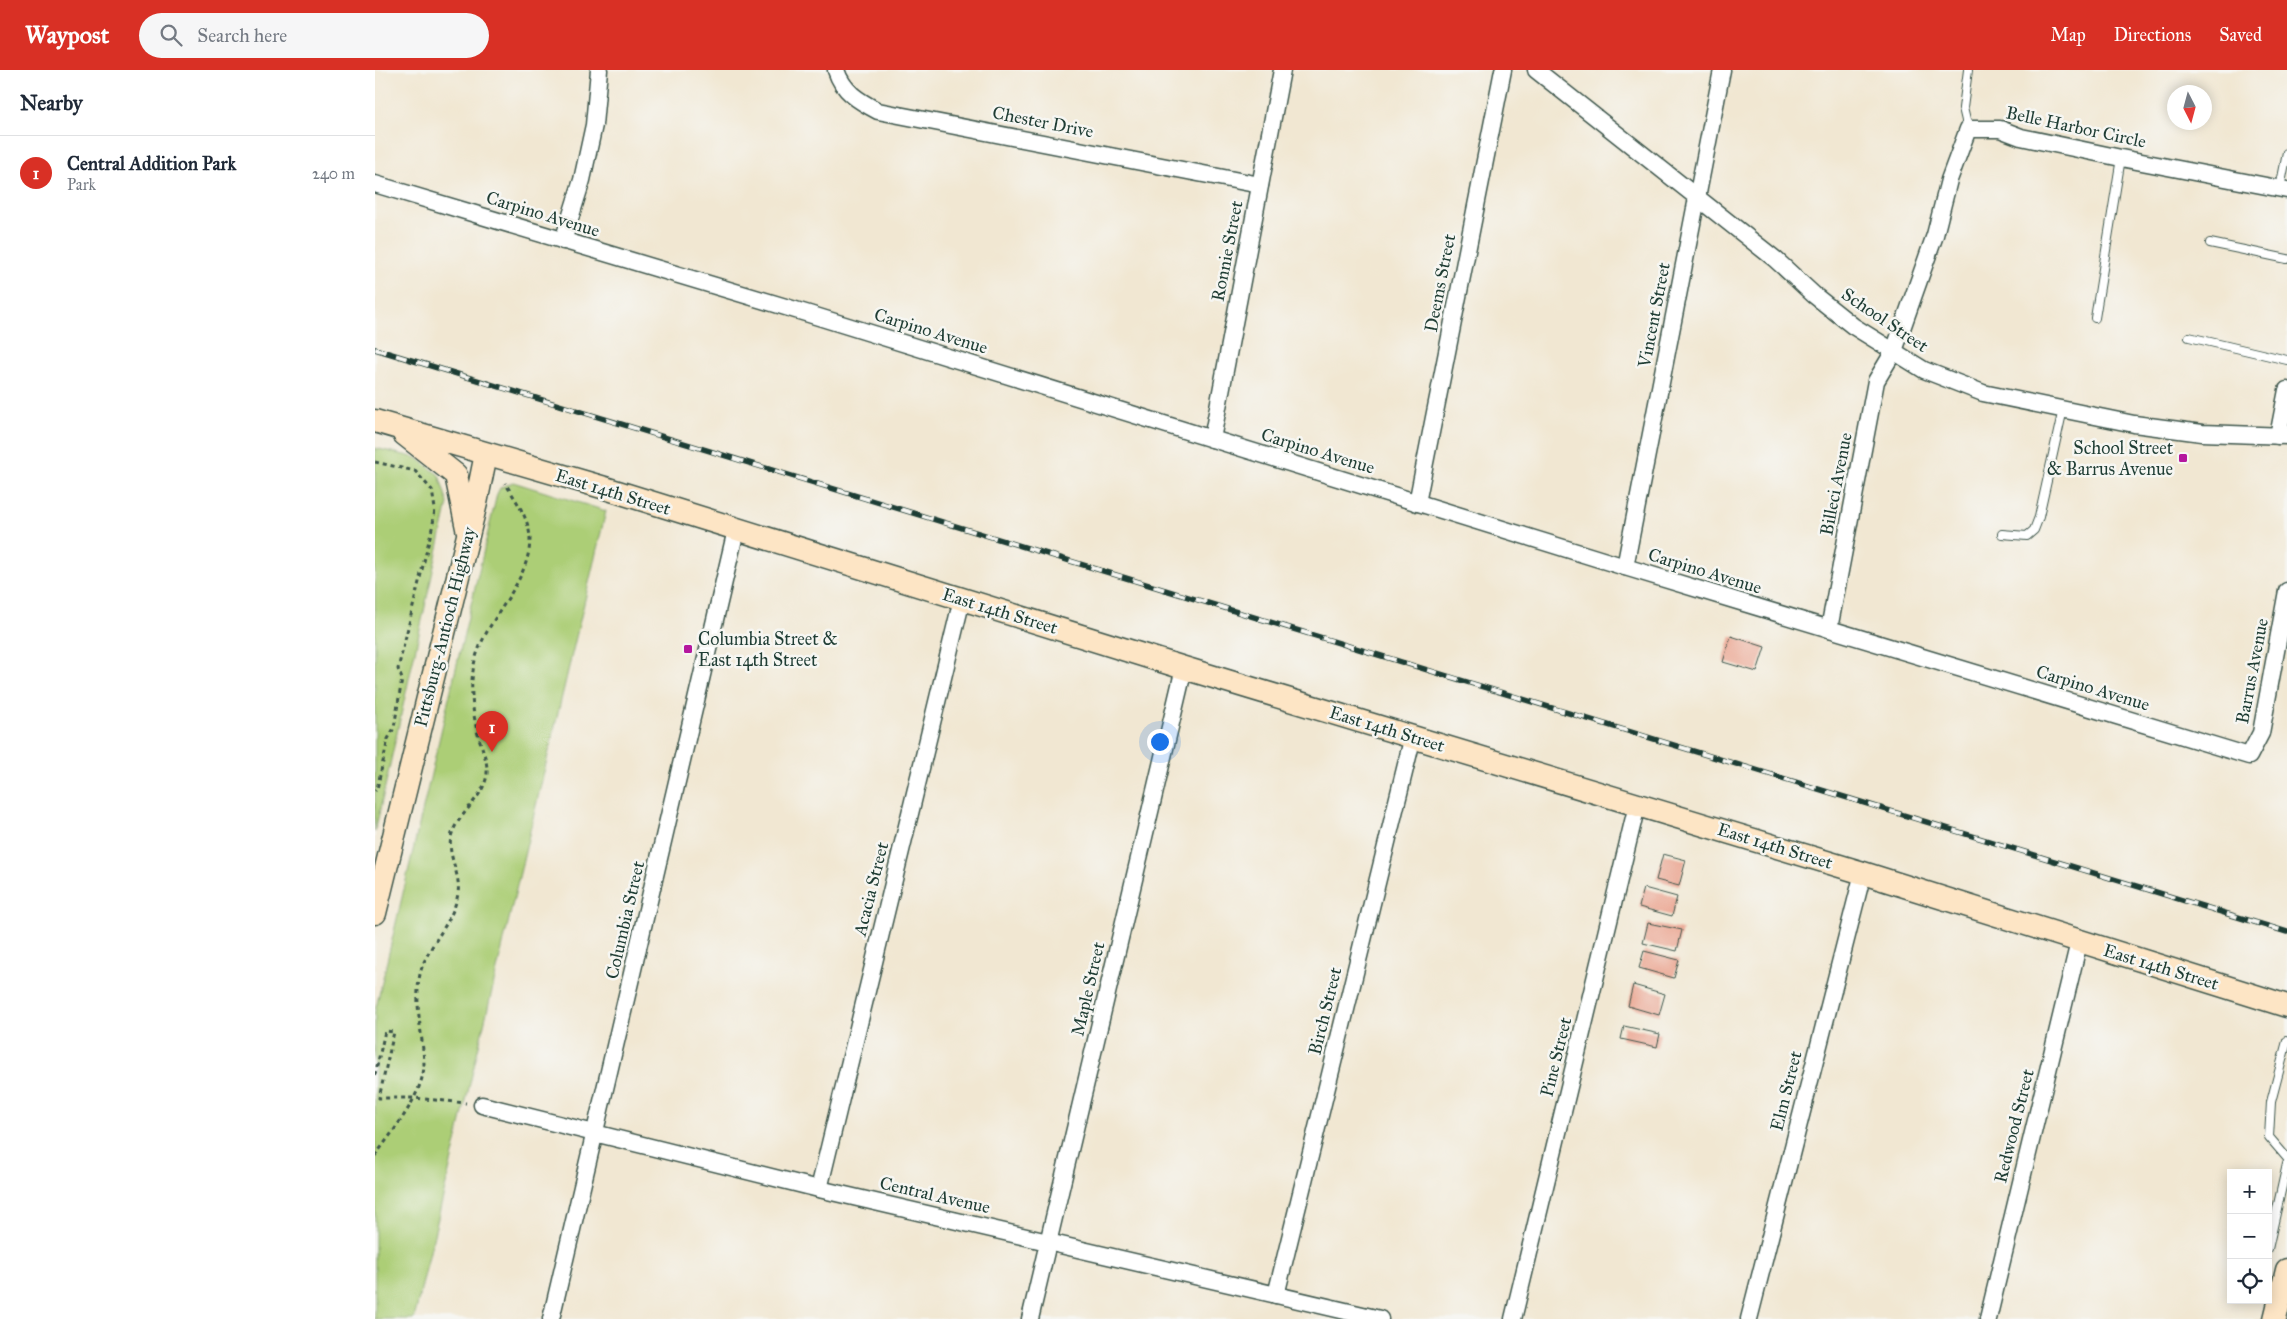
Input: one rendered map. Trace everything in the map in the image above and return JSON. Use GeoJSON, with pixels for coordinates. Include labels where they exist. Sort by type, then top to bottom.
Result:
{"type":"FeatureCollection","features":[{"type":"Feature","properties":{"kind":"street"},"geometry":{"type":"LineString","coordinates":[[563,241],[584,171],[594,125],[599,70]]}},
{"type":"Feature","properties":{"kind":"street","name":"Chester Drive"},"geometry":{"type":"LineString","coordinates":[[836,70],[839,81],[855,99],[878,111],[1260,184]]}},
{"type":"Feature","properties":{"kind":"street","name":"Ronnie Street"},"geometry":{"type":"LineString","coordinates":[[1212,439],[1282,70]]}},
{"type":"Feature","properties":{"kind":"street","name":"Deems Street"},"geometry":{"type":"LineString","coordinates":[[1417,503],[1503,70]]}},
{"type":"Feature","properties":{"kind":"street","name":"School Street"},"geometry":{"type":"LineString","coordinates":[[1536,70],[1775,259],[1814,295],[1853,326],[1924,370],[1983,393],[2134,424],[2186,431],[2282,436]]}},
{"type":"Feature","properties":{"kind":"street","name":"Vincent Street"},"geometry":{"type":"LineString","coordinates":[[1625,567],[1722,70]]}},
{"type":"Feature","properties":{"kind":"street","name":"Belle Harbor Circle"},"geometry":{"type":"LineString","coordinates":[[1968,130],[2000,129],[2021,137],[2284,189]]}},
{"type":"Feature","properties":{"kind":"street"},"geometry":{"type":"LineString","coordinates":[[1894,351],[1935,235],[1949,180],[1968,130]]}},
{"type":"Feature","properties":{"kind":"street","name":"Carpino Avenue"},"geometry":{"type":"LineString","coordinates":[[375,184],[809,314],[1625,567],[2249,756]]}},
{"type":"Feature","properties":{"kind":"street","name":"Billeci Avenue"},"geometry":{"type":"LineString","coordinates":[[1829,629],[1876,381],[1894,351]]}},
{"type":"Feature","properties":{"kind":"street"},"geometry":{"type":"LineString","coordinates":[[2282,436],[2287,390]]}},
{"type":"Feature","properties":{"kind":"street"},"geometry":{"type":"LineString","coordinates":[[385,424],[486,454]]}},
{"type":"Feature","properties":{"kind":"street"},"geometry":{"type":"LineString","coordinates":[[385,424],[456,475],[468,535]]}},
{"type":"Feature","properties":{"kind":"street","name":"East 14th Street"},"geometry":{"type":"LineString","coordinates":[[486,454],[1184,668],[1863,873],[2287,1006]]}},
{"type":"Feature","properties":{"kind":"street","name":"Pittsburg-Antioch Highway"},"geometry":{"type":"LineString","coordinates":[[375,913],[468,535],[486,454]]}},
{"type":"Feature","properties":{"kind":"street","name":"Columbia Street"},"geometry":{"type":"LineString","coordinates":[[551,1319],[596,1134],[735,530]]}},
{"type":"Feature","properties":{"kind":"street","name":"Barrus Avenue"},"geometry":{"type":"LineString","coordinates":[[2249,756],[2261,732],[2287,591]]}},
{"type":"Feature","properties":{"kind":"street","name":"Acacia Street"},"geometry":{"type":"LineString","coordinates":[[819,1189],[962,599]]}},
{"type":"Feature","properties":{"kind":"street","name":"Maple Street"},"geometry":{"type":"LineString","coordinates":[[1030,1319],[1184,668]]}},
{"type":"Feature","properties":{"kind":"street","name":"Birch Street"},"geometry":{"type":"LineString","coordinates":[[1276,1295],[1413,736]]}},
{"type":"Feature","properties":{"kind":"street","name":"Pine Street"},"geometry":{"type":"LineString","coordinates":[[1513,1319],[1637,805]]}},
{"type":"Feature","properties":{"kind":"street","name":"Elm Street"},"geometry":{"type":"LineString","coordinates":[[1749,1319],[1863,873]]}},
{"type":"Feature","properties":{"kind":"street","name":"Redwood Street"},"geometry":{"type":"LineString","coordinates":[[1988,1319],[2079,942]]}},
{"type":"Feature","properties":{"kind":"street","name":"Central Avenue"},"geometry":{"type":"LineString","coordinates":[[482,1105],[819,1189],[1379,1319]]}},
{"type":"Feature","properties":{"kind":"street"},"geometry":{"type":"LineString","coordinates":[[2275,1319],[2279,1293],[2287,1270]]}},
{"type":"Feature","properties":{"kind":"lane"},"geometry":{"type":"LineString","coordinates":[[1968,70],[1963,108],[1968,130]]}},
{"type":"Feature","properties":{"kind":"lane"},"geometry":{"type":"LineString","coordinates":[[2284,189],[2287,154]]}},
{"type":"Feature","properties":{"kind":"lane"},"geometry":{"type":"LineString","coordinates":[[2095,318],[2121,158]]}},
{"type":"Feature","properties":{"kind":"lane"},"geometry":{"type":"LineString","coordinates":[[2210,243],[2287,259]]}},
{"type":"Feature","properties":{"kind":"lane"},"geometry":{"type":"LineString","coordinates":[[2189,337],[2287,360]]}},
{"type":"Feature","properties":{"kind":"lane"},"geometry":{"type":"LineString","coordinates":[[2002,534],[2027,536],[2034,530],[2039,516],[2063,409]]}},
{"type":"Feature","properties":{"kind":"lane"},"geometry":{"type":"LineString","coordinates":[[2287,1041],[2271,1102],[2269,1137],[2287,1158]]}},
{"type":"Feature","properties":{"kind":"lane"},"geometry":{"type":"LineString","coordinates":[[2272,1231],[2287,1164]]}},
{"type":"Feature","properties":{"kind":"path"},"geometry":{"type":"LineString","coordinates":[[375,462],[415,471],[432,490],[435,509],[398,669],[402,679],[394,728],[388,739],[377,780],[377,790],[375,791]]}},
{"type":"Feature","properties":{"kind":"path"},"geometry":{"type":"LineString","coordinates":[[375,1156],[414,1098],[421,1081],[424,1066],[418,989],[422,966],[456,907],[459,890],[457,871],[451,850],[451,837],[484,785],[487,769],[473,706],[473,671],[479,651],[495,618],[518,581],[527,561],[530,536],[524,515],[505,483]]}},
{"type":"Feature","properties":{"kind":"path"},"geometry":{"type":"LineString","coordinates":[[375,1075],[385,1031],[394,1032],[379,1098],[414,1098],[482,1105]]}},
{"type":"Feature","properties":{"kind":"green space"},"geometry":{"type":"Polygon","coordinates":[[[375,448],[417,458],[439,475],[448,503],[375,832],[375,448]]]}},
{"type":"Feature","properties":{"kind":"green space"},"geometry":{"type":"Polygon","coordinates":[[[513,482],[606,511],[414,1319],[375,1319],[375,1012],[497,494],[500,488],[513,482]]]}},
{"type":"Feature","properties":{"kind":"building"},"geometry":{"type":"Polygon","coordinates":[[[1731,636],[1765,647],[1757,672],[1723,662],[1731,636]]]}},
{"type":"Feature","properties":{"kind":"building"},"geometry":{"type":"Polygon","coordinates":[[[1663,854],[1686,860],[1679,886],[1656,880],[1663,854]]]}},
{"type":"Feature","properties":{"kind":"building"},"geometry":{"type":"Polygon","coordinates":[[[1644,888],[1677,897],[1672,916],[1639,907],[1644,888]]]}},
{"type":"Feature","properties":{"kind":"building"},"geometry":{"type":"Polygon","coordinates":[[[1648,923],[1682,930],[1677,951],[1643,943],[1648,923]]]}},
{"type":"Feature","properties":{"kind":"building"},"geometry":{"type":"Polygon","coordinates":[[[1644,951],[1679,960],[1674,978],[1639,968],[1644,951]]]}},
{"type":"Feature","properties":{"kind":"building"},"geometry":{"type":"Polygon","coordinates":[[[1633,985],[1665,994],[1659,1015],[1628,1006],[1633,985]]]}},
{"type":"Feature","properties":{"kind":"building"},"geometry":{"type":"Polygon","coordinates":[[[1624,1026],[1660,1034],[1657,1047],[1621,1039],[1624,1026]]]}},
{"type":"Feature","properties":{"kind":"railway"},"geometry":{"type":"LineString","coordinates":[[375,349],[2287,932]]}},
{"type":"Feature","properties":{"kind":"place","name":"School Street & Barrus Avenue"},"geometry":{"type":"Point","coordinates":[2183,458]}},
{"type":"Feature","properties":{"kind":"place","name":"Columbia Street & East 14th Street"},"geometry":{"type":"Point","coordinates":[688,649]}},
{"type":"Feature","properties":{"kind":"place","name":"Central Addition Park"},"geometry":{"type":"Point","coordinates":[492,752]}}]}
